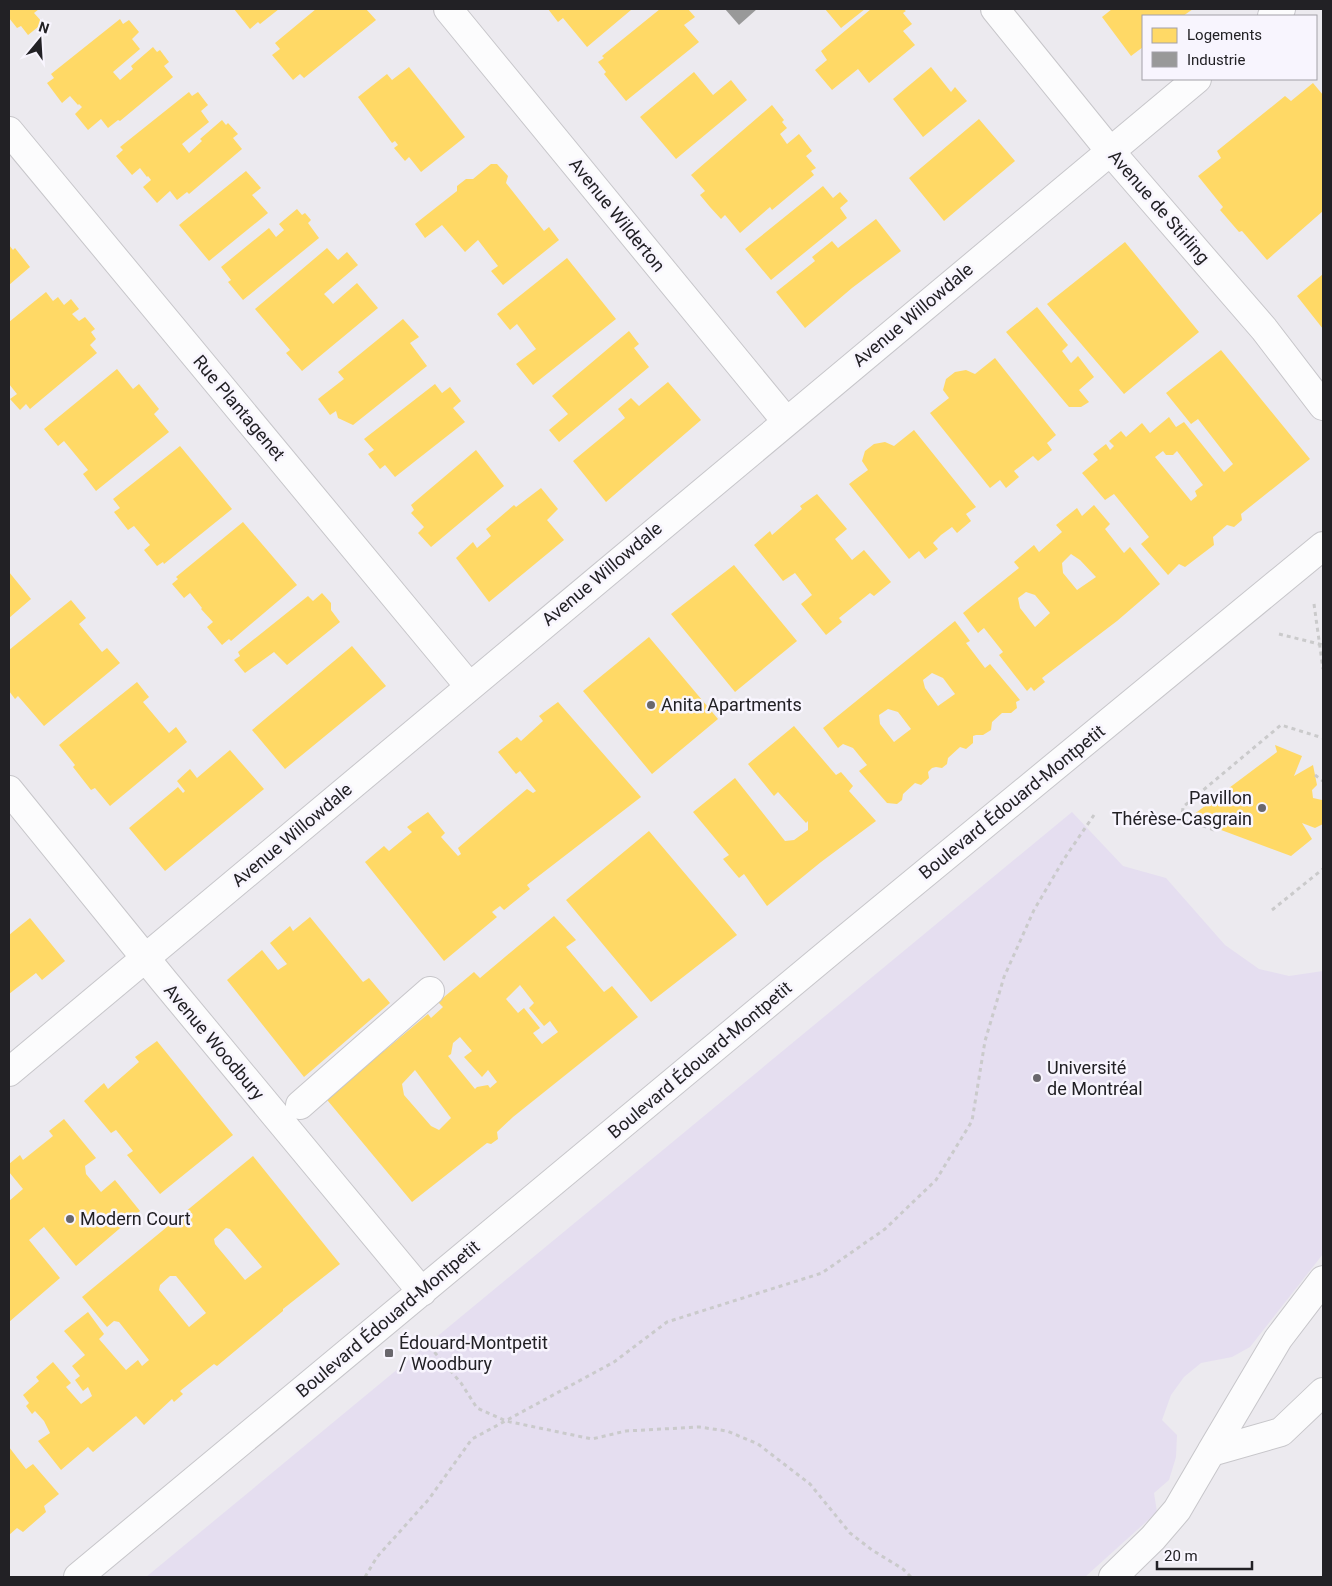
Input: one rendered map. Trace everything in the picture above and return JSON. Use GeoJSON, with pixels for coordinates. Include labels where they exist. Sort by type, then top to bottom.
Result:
{"type":"FeatureCollection","features":[{"type":"Feature","properties":{"kind":"street","name":"Avenue Wilderton"},"geometry":{"type":"LineString","coordinates":[[448,9],[786,421]]}},
{"type":"Feature","properties":{"kind":"street","name":"Avenue de Stirling"},"geometry":{"type":"LineString","coordinates":[[995,9],[1110,151],[1264,329],[1323,406]]}},
{"type":"Feature","properties":{"kind":"street","name":"Avenue Willowdale"},"geometry":{"type":"LineString","coordinates":[[9,1072],[1196,80]]}},
{"type":"Feature","properties":{"kind":"street","name":"Rue Plantagenet"},"geometry":{"type":"LineString","coordinates":[[9,131],[469,686]]}},
{"type":"Feature","properties":{"kind":"street","name":"Boulevard Édouard-Montpetit"},"geometry":{"type":"LineString","coordinates":[[78,1577],[838,945],[1323,546]]}},
{"type":"Feature","properties":{"kind":"street","name":"Avenue Woodbury"},"geometry":{"type":"LineString","coordinates":[[9,790],[422,1292]]}},
{"type":"Feature","properties":{"kind":"street"},"geometry":{"type":"LineString","coordinates":[[300,1105],[430,992]]}},
{"type":"Feature","properties":{"kind":"street"},"geometry":{"type":"LineString","coordinates":[[1113,1577],[1153,1538],[1177,1510],[1278,1339],[1323,1280]]}},
{"type":"Feature","properties":{"kind":"street"},"geometry":{"type":"LineString","coordinates":[[1211,1452],[1281,1432],[1323,1392]]}},
{"type":"Feature","properties":{"kind":"path"},"geometry":{"type":"LineString","coordinates":[[1314,604],[1322,645],[1323,669]]}},
{"type":"Feature","properties":{"kind":"path"},"geometry":{"type":"LineString","coordinates":[[1279,634],[1322,645]]}},
{"type":"Feature","properties":{"kind":"path"},"geometry":{"type":"LineString","coordinates":[[1214,830],[1182,818],[1183,808],[1281,725],[1323,738]]}},
{"type":"Feature","properties":{"kind":"path"},"geometry":{"type":"LineString","coordinates":[[1315,775],[1323,781]]}},
{"type":"Feature","properties":{"kind":"path"},"geometry":{"type":"LineString","coordinates":[[364,1577],[377,1557],[430,1499],[472,1439],[614,1362],[667,1322],[822,1273],[885,1229],[936,1180],[972,1121],[985,1041],[1004,977],[1034,910],[1064,859],[1094,815]]}},
{"type":"Feature","properties":{"kind":"path"},"geometry":{"type":"LineString","coordinates":[[1272,910],[1323,869]]}},
{"type":"Feature","properties":{"kind":"path"},"geometry":{"type":"LineString","coordinates":[[424,1340],[461,1383],[477,1408],[506,1421],[592,1439],[626,1432],[699,1427],[726,1431],[758,1444],[810,1484],[850,1533],[872,1550],[904,1569],[911,1577]]}},
{"type":"Feature","properties":{"kind":"shaded area","name":"Université de Montréal"},"geometry":{"type":"Polygon","coordinates":[[[1072,812],[1123,866],[1166,878],[1225,945],[1259,969],[1289,976],[1323,971],[1323,1254],[1250,1347],[1232,1357],[1201,1363],[1184,1377],[1171,1395],[1162,1420],[1177,1435],[1176,1457],[1169,1480],[1154,1493],[1157,1512],[1085,1577],[146,1577],[1072,812]]]}},
{"type":"Feature","properties":{"kind":"building: Logements"},"geometry":{"type":"Polygon","coordinates":[[[9,9],[39,9],[34,13],[43,23],[28,35],[21,26],[17,28],[9,18],[9,9]]]}},
{"type":"Feature","properties":{"kind":"building: Logements"},"geometry":{"type":"Polygon","coordinates":[[[234,9],[279,9],[260,24],[258,22],[250,29],[234,9]]]}},
{"type":"Feature","properties":{"kind":"building: Logements"},"geometry":{"type":"Polygon","coordinates":[[[316,9],[366,9],[376,20],[304,78],[300,74],[293,80],[272,55],[280,49],[275,43],[316,9]]]}},
{"type":"Feature","properties":{"kind":"building: Logements"},"geometry":{"type":"Polygon","coordinates":[[[548,9],[631,10],[587,47],[563,18],[558,22],[548,9]]]}},
{"type":"Feature","properties":{"kind":"building: Logements"},"geometry":{"type":"Polygon","coordinates":[[[660,9],[688,9],[695,17],[684,25],[699,42],[626,101],[604,74],[606,72],[598,62],[604,58],[602,56],[660,9]]]}},
{"type":"Feature","properties":{"kind":"building: Logements"},"geometry":{"type":"Polygon","coordinates":[[[825,9],[865,9],[841,28],[825,9]]]}},
{"type":"Feature","properties":{"kind":"building: Logements"},"geometry":{"type":"Polygon","coordinates":[[[871,9],[903,9],[906,11],[903,13],[912,24],[903,31],[915,45],[869,83],[858,69],[832,90],[815,70],[827,60],[821,51],[871,9]]]}},
{"type":"Feature","properties":{"kind":"building: Logements"},"geometry":{"type":"Polygon","coordinates":[[[1112,9],[1193,9],[1184,15],[1142,15],[1142,48],[1131,56],[1102,17],[1112,9]]]}},
{"type":"Feature","properties":{"kind":"building: Logements"},"geometry":{"type":"Polygon","coordinates":[[[120,19],[123,24],[129,20],[139,32],[132,39],[140,49],[113,72],[120,80],[133,69],[131,66],[153,47],[157,52],[160,50],[169,62],[164,66],[173,77],[120,121],[118,120],[108,128],[101,119],[88,130],[75,114],[82,107],[70,96],[62,103],[47,83],[54,78],[51,74],[120,19]]]}},
{"type":"Feature","properties":{"kind":"building: Logements"},"geometry":{"type":"Polygon","coordinates":[[[409,67],[465,137],[421,172],[409,157],[405,161],[394,148],[398,145],[395,141],[392,143],[358,97],[387,74],[392,80],[409,67]]]}},
{"type":"Feature","properties":{"kind":"building: Logements"},"geometry":{"type":"Polygon","coordinates":[[[931,67],[951,92],[955,87],[967,101],[923,137],[893,99],[931,67]]]}},
{"type":"Feature","properties":{"kind":"building: Logements"},"geometry":{"type":"Polygon","coordinates":[[[694,72],[713,95],[731,80],[747,100],[676,159],[640,117],[694,72]]]}},
{"type":"Feature","properties":{"kind":"building: Logements"},"geometry":{"type":"Polygon","coordinates":[[[1313,83],[1323,95],[1323,211],[1267,260],[1242,231],[1239,232],[1220,210],[1223,207],[1198,176],[1221,158],[1217,151],[1285,96],[1291,101],[1313,83]]]}},
{"type":"Feature","properties":{"kind":"building: Logements"},"geometry":{"type":"Polygon","coordinates":[[[189,92],[192,96],[198,92],[208,105],[201,111],[209,122],[182,144],[189,153],[202,141],[200,139],[222,120],[226,125],[228,123],[238,134],[233,138],[242,149],[189,194],[187,192],[177,200],[170,191],[157,203],[143,187],[151,180],[148,176],[140,168],[132,175],[116,156],[123,150],[120,147],[189,92]]]}},
{"type":"Feature","properties":{"kind":"building: Logements"},"geometry":{"type":"Polygon","coordinates":[[[772,105],[784,120],[782,122],[787,128],[780,134],[787,144],[799,134],[812,151],[806,156],[816,168],[811,171],[814,175],[772,210],[770,207],[740,233],[725,215],[721,219],[710,207],[700,195],[705,191],[691,175],[772,105]]]}},
{"type":"Feature","properties":{"kind":"building: Logements"},"geometry":{"type":"Polygon","coordinates":[[[979,119],[1015,161],[944,221],[909,178],[979,119]]]}},
{"type":"Feature","properties":{"kind":"building: Logements"},"geometry":{"type":"Polygon","coordinates":[[[491,164],[497,164],[508,176],[506,183],[544,231],[549,227],[559,240],[503,285],[491,271],[498,266],[478,240],[465,252],[442,225],[425,238],[415,224],[457,191],[457,186],[466,179],[473,179],[491,164]]]}},
{"type":"Feature","properties":{"kind":"building: Logements"},"geometry":{"type":"Polygon","coordinates":[[[246,171],[261,188],[252,195],[268,213],[209,261],[179,225],[246,171]]]}},
{"type":"Feature","properties":{"kind":"building: Logements"},"geometry":{"type":"Polygon","coordinates":[[[823,186],[833,198],[840,192],[848,201],[840,208],[847,218],[771,280],[745,249],[823,186]]]}},
{"type":"Feature","properties":{"kind":"building: Logements"},"geometry":{"type":"Polygon","coordinates":[[[297,209],[302,215],[305,213],[311,220],[308,223],[319,238],[243,300],[228,282],[231,280],[221,267],[269,228],[276,237],[284,230],[279,224],[297,209]]]}},
{"type":"Feature","properties":{"kind":"building: Logements"},"geometry":{"type":"Polygon","coordinates":[[[876,219],[901,251],[852,288],[805,328],[776,292],[815,261],[812,257],[832,241],[838,248],[876,219]]]}},
{"type":"Feature","properties":{"kind":"building: Logements"},"geometry":{"type":"Polygon","coordinates":[[[1125,242],[1199,332],[1124,394],[1047,304],[1125,242]]]}},
{"type":"Feature","properties":{"kind":"building: Logements"},"geometry":{"type":"Polygon","coordinates":[[[9,245],[13,250],[15,248],[30,267],[9,285],[9,245]]]}},
{"type":"Feature","properties":{"kind":"building: Logements"},"geometry":{"type":"Polygon","coordinates":[[[327,248],[338,260],[347,252],[358,265],[324,294],[333,304],[357,283],[378,308],[302,371],[286,353],[290,350],[255,309],[327,248]]]}},
{"type":"Feature","properties":{"kind":"building: Logements"},"geometry":{"type":"Polygon","coordinates":[[[567,258],[616,319],[533,385],[516,364],[536,349],[517,324],[510,330],[497,314],[567,258]]]}},
{"type":"Feature","properties":{"kind":"building: Logements"},"geometry":{"type":"Polygon","coordinates":[[[1323,274],[1323,329],[1297,296],[1323,274]]]}},
{"type":"Feature","properties":{"kind":"building: Logements"},"geometry":{"type":"Polygon","coordinates":[[[46,292],[53,301],[58,297],[64,305],[71,299],[79,309],[72,314],[79,321],[85,317],[95,329],[91,332],[96,339],[90,345],[97,353],[30,409],[26,404],[20,410],[10,399],[17,394],[9,384],[9,322],[46,292]]]}},
{"type":"Feature","properties":{"kind":"building: Logements"},"geometry":{"type":"Polygon","coordinates":[[[1037,307],[1068,345],[1062,351],[1071,363],[1078,356],[1094,377],[1079,390],[1089,402],[1081,407],[1069,407],[1006,332],[1037,307]]]}},
{"type":"Feature","properties":{"kind":"building: Logements"},"geometry":{"type":"Polygon","coordinates":[[[403,319],[419,337],[410,343],[427,366],[353,425],[338,418],[336,411],[330,415],[318,399],[344,379],[338,372],[403,319]]]}},
{"type":"Feature","properties":{"kind":"building: Logements"},"geometry":{"type":"Polygon","coordinates":[[[629,331],[639,344],[634,348],[649,367],[559,442],[549,430],[568,414],[552,396],[629,331]]]}},
{"type":"Feature","properties":{"kind":"building: Logements"},"geometry":{"type":"Polygon","coordinates":[[[1221,350],[1310,459],[1241,514],[1242,520],[1234,527],[1227,525],[1213,537],[1214,545],[1185,567],[1179,564],[1168,575],[1141,544],[1149,537],[1114,494],[1105,500],[1082,473],[1098,460],[1093,454],[1106,444],[1110,450],[1114,446],[1109,441],[1121,431],[1126,437],[1142,423],[1150,433],[1169,417],[1176,427],[1184,422],[1224,472],[1233,464],[1198,419],[1191,424],[1166,393],[1221,350]],[[1163,451],[1155,457],[1191,501],[1197,496],[1195,491],[1203,485],[1177,451],[1173,455],[1166,455],[1163,451]]]}},
{"type":"Feature","properties":{"kind":"building: Logements"},"geometry":{"type":"Polygon","coordinates":[[[995,358],[1056,435],[1047,443],[1052,450],[1038,461],[1033,456],[1014,471],[1019,477],[1006,488],[1000,480],[990,488],[930,413],[949,398],[943,390],[946,379],[955,372],[966,370],[975,374],[995,358]]]}},
{"type":"Feature","properties":{"kind":"building: Logements"},"geometry":{"type":"Polygon","coordinates":[[[117,369],[133,389],[139,384],[159,409],[154,414],[169,432],[96,491],[83,474],[88,470],[64,441],[58,446],[44,429],[117,369]]]}},
{"type":"Feature","properties":{"kind":"building: Logements"},"geometry":{"type":"Polygon","coordinates":[[[668,382],[701,420],[606,502],[573,461],[625,418],[618,409],[631,398],[639,406],[668,382]]]}},
{"type":"Feature","properties":{"kind":"building: Logements"},"geometry":{"type":"Polygon","coordinates":[[[435,384],[442,393],[450,387],[461,401],[453,408],[465,422],[395,477],[385,465],[380,469],[368,454],[374,450],[364,439],[435,384]]]}},
{"type":"Feature","properties":{"kind":"building: Logements"},"geometry":{"type":"Polygon","coordinates":[[[914,430],[976,507],[966,514],[971,521],[957,533],[952,527],[941,535],[933,543],[938,549],[925,559],[919,551],[909,559],[849,484],[868,470],[862,461],[865,451],[874,444],[885,442],[894,446],[914,430]]]}},
{"type":"Feature","properties":{"kind":"building: Logements"},"geometry":{"type":"Polygon","coordinates":[[[180,446],[232,509],[164,564],[163,562],[157,566],[144,550],[150,545],[134,526],[128,530],[114,512],[120,508],[113,499],[180,446]]]}},
{"type":"Feature","properties":{"kind":"building: Logements"},"geometry":{"type":"Polygon","coordinates":[[[476,450],[504,486],[431,547],[418,533],[424,527],[411,513],[414,510],[411,505],[476,450]]]}},
{"type":"Feature","properties":{"kind":"building: Logements"},"geometry":{"type":"Polygon","coordinates":[[[541,488],[558,509],[547,520],[564,540],[489,602],[456,558],[473,542],[477,548],[491,536],[486,529],[514,505],[516,507],[541,488]]]}},
{"type":"Feature","properties":{"kind":"building: Logements"},"geometry":{"type":"Polygon","coordinates":[[[817,494],[847,529],[835,539],[852,560],[864,550],[891,582],[874,596],[870,593],[839,618],[842,622],[826,635],[801,604],[812,595],[795,573],[783,581],[754,545],[770,531],[772,535],[802,509],[800,506],[817,494]]]}},
{"type":"Feature","properties":{"kind":"building: Logements"},"geometry":{"type":"Polygon","coordinates":[[[1094,505],[1110,524],[1105,529],[1124,553],[1130,547],[1160,584],[1117,621],[1042,678],[1045,682],[1034,691],[1031,687],[1027,691],[999,655],[1003,652],[984,628],[978,633],[963,613],[1019,568],[1014,562],[1034,545],[1039,552],[1062,532],[1056,525],[1077,508],[1082,516],[1094,505]],[[1071,554],[1062,563],[1063,573],[1077,590],[1096,577],[1080,560],[1071,554]],[[1026,592],[1018,598],[1020,608],[1035,627],[1050,613],[1035,595],[1026,592]]]}},
{"type":"Feature","properties":{"kind":"building: Logements"},"geometry":{"type":"Polygon","coordinates":[[[243,522],[297,585],[231,641],[229,639],[222,645],[207,627],[213,622],[190,593],[184,598],[172,584],[178,579],[176,577],[243,522]]]}},
{"type":"Feature","properties":{"kind":"building: Logements"},"geometry":{"type":"Polygon","coordinates":[[[734,565],[797,641],[735,692],[671,614],[734,565]]]}},
{"type":"Feature","properties":{"kind":"building: Logements"},"geometry":{"type":"Polygon","coordinates":[[[9,572],[31,599],[9,618],[9,572]]]}},
{"type":"Feature","properties":{"kind":"building: Logements"},"geometry":{"type":"Polygon","coordinates":[[[322,593],[331,603],[331,610],[340,622],[287,665],[274,652],[245,673],[234,660],[240,656],[238,652],[308,596],[313,601],[322,593]]]}},
{"type":"Feature","properties":{"kind":"building: Logements"},"geometry":{"type":"Polygon","coordinates":[[[71,600],[86,618],[79,624],[102,652],[107,648],[120,663],[44,726],[18,696],[15,699],[9,691],[9,650],[71,600]]]}},
{"type":"Feature","properties":{"kind":"building: Logements"},"geometry":{"type":"Polygon","coordinates":[[[955,621],[970,641],[966,643],[985,668],[990,664],[1020,700],[1016,702],[1017,708],[1011,713],[1002,713],[992,722],[991,730],[983,735],[973,736],[973,743],[966,749],[960,747],[948,758],[947,764],[942,768],[932,768],[928,772],[929,778],[921,785],[915,783],[903,794],[902,800],[897,804],[887,803],[859,771],[867,765],[853,748],[843,744],[838,748],[823,728],[955,621]],[[932,673],[923,680],[925,688],[938,706],[955,694],[943,678],[932,673]],[[888,709],[879,715],[880,724],[894,742],[911,729],[898,712],[888,709]]]}},
{"type":"Feature","properties":{"kind":"building: Logements","name":"Anita Apartments"},"geometry":{"type":"Polygon","coordinates":[[[649,637],[718,719],[652,774],[583,691],[649,637]]]}},
{"type":"Feature","properties":{"kind":"building: Logements"},"geometry":{"type":"Polygon","coordinates":[[[352,646],[386,686],[285,769],[252,730],[352,646]]]}},
{"type":"Feature","properties":{"kind":"building: Logements"},"geometry":{"type":"Polygon","coordinates":[[[137,682],[149,697],[143,702],[169,733],[176,727],[187,742],[110,806],[95,788],[91,790],[59,745],[137,682]]]}},
{"type":"Feature","properties":{"kind":"building: Logements"},"geometry":{"type":"Polygon","coordinates":[[[558,702],[641,797],[527,885],[530,889],[504,910],[500,906],[492,912],[497,917],[444,961],[365,862],[384,846],[389,851],[412,832],[407,827],[428,812],[445,833],[441,837],[458,856],[461,854],[458,848],[527,789],[533,793],[536,791],[520,771],[516,774],[498,752],[517,737],[521,741],[543,721],[539,716],[558,702]]]}},
{"type":"Feature","properties":{"kind":"building: Logements"},"geometry":{"type":"Polygon","coordinates":[[[794,726],[836,775],[841,772],[853,786],[849,791],[876,821],[767,906],[744,874],[739,878],[723,859],[729,855],[693,812],[735,778],[785,841],[794,840],[808,830],[808,821],[806,823],[778,792],[774,796],[748,764],[794,726]]]}},
{"type":"Feature","properties":{"kind":"building: Logements","name":"Pavillon Thérèse-Casgrain"},"geometry":{"type":"Polygon","coordinates":[[[1275,745],[1302,756],[1294,776],[1313,765],[1317,785],[1312,790],[1313,798],[1322,800],[1323,824],[1315,828],[1302,823],[1312,839],[1291,856],[1189,818],[1277,752],[1275,745]]]}},
{"type":"Feature","properties":{"kind":"building: Logements"},"geometry":{"type":"Polygon","coordinates":[[[230,750],[264,789],[165,871],[129,828],[178,787],[183,793],[185,791],[177,781],[190,769],[197,778],[230,750]]]}},
{"type":"Feature","properties":{"kind":"building: Logements"},"geometry":{"type":"Polygon","coordinates":[[[649,831],[737,935],[651,1002],[566,900],[649,831]]]}},
{"type":"Feature","properties":{"kind":"building: Logements"},"geometry":{"type":"Polygon","coordinates":[[[554,916],[576,940],[566,947],[604,992],[612,986],[638,1017],[513,1117],[497,1132],[498,1139],[491,1144],[487,1143],[412,1202],[323,1095],[381,1048],[384,1051],[428,1014],[431,1018],[443,1007],[438,1002],[474,972],[480,978],[554,916]],[[520,985],[506,999],[518,1013],[524,1008],[540,1028],[533,1033],[542,1044],[558,1032],[550,1021],[544,1026],[529,1008],[534,1003],[520,985]],[[460,1037],[453,1043],[451,1054],[448,1056],[475,1089],[488,1085],[490,1088],[497,1082],[488,1070],[482,1077],[464,1057],[472,1051],[460,1037]],[[415,1070],[402,1084],[404,1095],[431,1126],[439,1130],[451,1118],[415,1070]]]}},
{"type":"Feature","properties":{"kind":"building: Logements"},"geometry":{"type":"Polygon","coordinates":[[[310,917],[363,982],[369,978],[390,1003],[304,1077],[227,980],[262,950],[278,970],[287,964],[270,943],[290,926],[293,931],[310,917]]]}},
{"type":"Feature","properties":{"kind":"building: Logements"},"geometry":{"type":"Polygon","coordinates":[[[30,918],[65,961],[42,980],[36,973],[9,994],[9,935],[30,918]]]}},
{"type":"Feature","properties":{"kind":"building: Logements"},"geometry":{"type":"Polygon","coordinates":[[[157,1041],[233,1135],[160,1194],[127,1155],[133,1151],[116,1130],[111,1133],[84,1101],[104,1083],[108,1089],[139,1062],[135,1057],[157,1041]]]}},
{"type":"Feature","properties":{"kind":"building: Logements","name":"Modern Court"},"geometry":{"type":"Polygon","coordinates":[[[64,1119],[96,1158],[85,1166],[86,1174],[101,1192],[115,1180],[140,1211],[76,1266],[44,1227],[29,1240],[60,1278],[9,1322],[9,1201],[23,1189],[9,1172],[9,1164],[20,1155],[23,1160],[53,1136],[49,1131],[64,1119]]]}},
{"type":"Feature","properties":{"kind":"building: Logements"},"geometry":{"type":"Polygon","coordinates":[[[253,1156],[340,1264],[283,1309],[283,1311],[217,1366],[214,1364],[180,1391],[183,1394],[174,1402],[172,1399],[144,1425],[136,1416],[93,1452],[88,1447],[61,1470],[38,1441],[50,1433],[44,1421],[35,1411],[32,1414],[26,1406],[29,1403],[23,1395],[39,1381],[36,1377],[53,1362],[71,1383],[66,1387],[81,1404],[92,1396],[88,1387],[83,1391],[75,1380],[80,1376],[72,1366],[85,1355],[64,1331],[88,1312],[104,1334],[99,1339],[126,1370],[138,1360],[142,1366],[149,1360],[119,1322],[114,1321],[107,1327],[82,1297],[253,1156]],[[226,1228],[214,1239],[215,1244],[245,1280],[262,1267],[230,1229],[226,1228]],[[170,1276],[160,1285],[159,1290],[189,1327],[206,1313],[176,1276],[170,1276]]]}},
{"type":"Feature","properties":{"kind":"building: Logements"},"geometry":{"type":"Polygon","coordinates":[[[9,1447],[26,1469],[33,1464],[59,1494],[44,1506],[46,1512],[23,1532],[17,1528],[9,1535],[9,1447]]]}},
{"type":"Feature","properties":{"kind":"building: Industrie"},"geometry":{"type":"Polygon","coordinates":[[[725,9],[757,9],[739,25],[725,9]]]}},
{"type":"Feature","properties":{"kind":"place","name":"Anita Apartments"},"geometry":{"type":"Point","coordinates":[651,705]}},
{"type":"Feature","properties":{"kind":"place","name":"Pavillon Thérèse-Casgrain"},"geometry":{"type":"Point","coordinates":[1262,808]}},
{"type":"Feature","properties":{"kind":"place","name":"Université de Montréal"},"geometry":{"type":"Point","coordinates":[1037,1078]}},
{"type":"Feature","properties":{"kind":"place","name":"Modern Court"},"geometry":{"type":"Point","coordinates":[70,1219]}},
{"type":"Feature","properties":{"kind":"place","name":"Édouard-Montpetit / Woodbury"},"geometry":{"type":"Point","coordinates":[389,1353]}}]}
